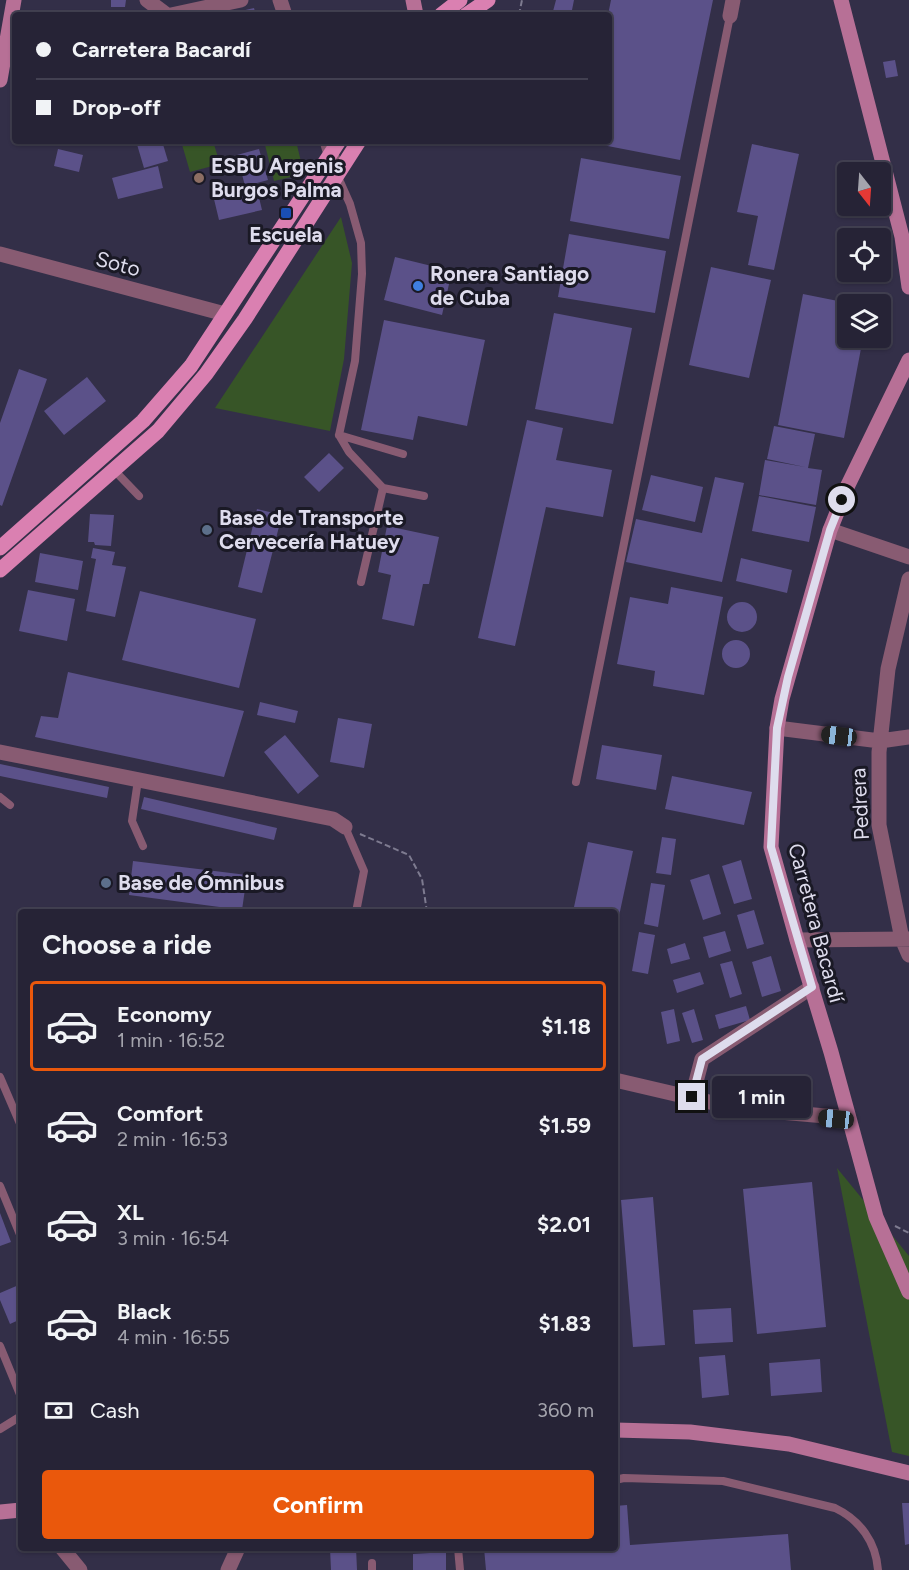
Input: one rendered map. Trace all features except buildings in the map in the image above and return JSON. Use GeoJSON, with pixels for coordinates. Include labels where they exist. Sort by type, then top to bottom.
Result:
{"type":"FeatureCollection","features":[{"type":"Feature","properties":{"kind":"main road"},"geometry":{"type":"LineString","coordinates":[[445,12],[460,0]]}},
{"type":"Feature","properties":{"kind":"main road"},"geometry":{"type":"LineString","coordinates":[[470,12],[488,0]]}},
{"type":"Feature","properties":{"kind":"main road"},"geometry":{"type":"LineString","coordinates":[[0,570],[158,431],[206,374],[245,319],[357,144]]}},
{"type":"Feature","properties":{"kind":"main road"},"geometry":{"type":"LineString","coordinates":[[0,548],[142,421],[191,366],[332,145]]}},
{"type":"Feature","properties":{"kind":"street"},"geometry":{"type":"LineString","coordinates":[[0,80],[14,0]]}},
{"type":"Feature","properties":{"kind":"street"},"geometry":{"type":"LineString","coordinates":[[147,0],[165,12]]}},
{"type":"Feature","properties":{"kind":"street"},"geometry":{"type":"LineString","coordinates":[[183,12],[241,0]]}},
{"type":"Feature","properties":{"kind":"street"},"geometry":{"type":"LineString","coordinates":[[730,16],[733,0]]}},
{"type":"Feature","properties":{"kind":"street"},"geometry":{"type":"LineString","coordinates":[[841,0],[905,236],[909,287]]}},
{"type":"Feature","properties":{"kind":"street"},"geometry":{"type":"LineString","coordinates":[[332,145],[337,173]]}},
{"type":"Feature","properties":{"kind":"street","name":"Soto"},"geometry":{"type":"LineString","coordinates":[[0,254],[225,314]]}},
{"type":"Feature","properties":{"kind":"street","name":"Carretera Bacardí"},"geometry":{"type":"LineString","coordinates":[[909,360],[848,484],[830,530],[782,699],[777,728],[771,847],[876,1217],[909,1292]]}},
{"type":"Feature","properties":{"kind":"street"},"geometry":{"type":"LineString","coordinates":[[830,530],[909,557]]}},
{"type":"Feature","properties":{"kind":"street","name":"Pedrera"},"geometry":{"type":"LineString","coordinates":[[909,579],[888,669],[880,741],[879,825],[909,955]]}},
{"type":"Feature","properties":{"kind":"street"},"geometry":{"type":"LineString","coordinates":[[777,728],[880,741],[909,737]]}},
{"type":"Feature","properties":{"kind":"street"},"geometry":{"type":"LineString","coordinates":[[0,752],[333,819],[345,827]]}},
{"type":"Feature","properties":{"kind":"street"},"geometry":{"type":"LineString","coordinates":[[797,940],[905,939]]}},
{"type":"Feature","properties":{"kind":"street"},"geometry":{"type":"LineString","coordinates":[[692,1097],[702,1059],[812,987]]}},
{"type":"Feature","properties":{"kind":"street"},"geometry":{"type":"LineString","coordinates":[[618,1081],[735,1108],[848,1118]]}},
{"type":"Feature","properties":{"kind":"street"},"geometry":{"type":"LineString","coordinates":[[618,1430],[690,1432],[789,1444],[909,1473]]}},
{"type":"Feature","properties":{"kind":"street"},"geometry":{"type":"LineString","coordinates":[[0,1512],[18,1510]]}},
{"type":"Feature","properties":{"kind":"street"},"geometry":{"type":"LineString","coordinates":[[64,1551],[80,1570]]}},
{"type":"Feature","properties":{"kind":"street"},"geometry":{"type":"LineString","coordinates":[[228,1570],[237,1551]]}},
{"type":"Feature","properties":{"kind":"lane"},"geometry":{"type":"LineString","coordinates":[[576,782],[730,16]]}},
{"type":"Feature","properties":{"kind":"lane"},"geometry":{"type":"LineString","coordinates":[[337,173],[350,204],[361,243],[362,274],[355,361],[339,435],[349,452],[383,488],[424,496]]}},
{"type":"Feature","properties":{"kind":"lane"},"geometry":{"type":"LineString","coordinates":[[339,435],[403,454]]}},
{"type":"Feature","properties":{"kind":"lane"},"geometry":{"type":"LineString","coordinates":[[114,470],[138,496]]}},
{"type":"Feature","properties":{"kind":"lane"},"geometry":{"type":"LineString","coordinates":[[361,582],[383,488]]}},
{"type":"Feature","properties":{"kind":"lane"},"geometry":{"type":"LineString","coordinates":[[138,780],[132,821],[143,846]]}},
{"type":"Feature","properties":{"kind":"lane"},"geometry":{"type":"LineString","coordinates":[[0,797],[10,805]]}},
{"type":"Feature","properties":{"kind":"lane"},"geometry":{"type":"LineString","coordinates":[[345,827],[364,871],[357,909]]}},
{"type":"Feature","properties":{"kind":"lane"},"geometry":{"type":"LineString","coordinates":[[0,1077],[18,1119]]}},
{"type":"Feature","properties":{"kind":"lane"},"geometry":{"type":"LineString","coordinates":[[0,1186],[18,1230]]}},
{"type":"Feature","properties":{"kind":"lane"},"geometry":{"type":"LineString","coordinates":[[0,1346],[18,1390]]}},
{"type":"Feature","properties":{"kind":"lane"},"geometry":{"type":"LineString","coordinates":[[0,1429],[18,1418]]}},
{"type":"Feature","properties":{"kind":"lane"},"geometry":{"type":"LineString","coordinates":[[618,1479],[723,1481],[835,1508],[848,1514],[861,1526],[871,1543],[879,1570]]}},
{"type":"Feature","properties":{"kind":"lane"},"geometry":{"type":"LineString","coordinates":[[458,1551],[460,1570]]}},
{"type":"Feature","properties":{"kind":"path"},"geometry":{"type":"LineString","coordinates":[[345,827],[409,855],[422,879],[427,909]]}},
{"type":"Feature","properties":{"kind":"green space"},"geometry":{"type":"Polygon","coordinates":[[[182,144],[214,144],[220,164],[190,172],[182,144]]]}},
{"type":"Feature","properties":{"kind":"green space"},"geometry":{"type":"Polygon","coordinates":[[[265,144],[297,144],[304,174],[274,181],[265,144]]]}},
{"type":"Feature","properties":{"kind":"green space"},"geometry":{"type":"Polygon","coordinates":[[[341,217],[352,263],[344,359],[330,431],[215,408],[341,217]]]}},
{"type":"Feature","properties":{"kind":"green space"},"geometry":{"type":"Polygon","coordinates":[[[837,1168],[909,1256],[909,1456],[892,1452],[837,1168]]]}},
{"type":"Feature","properties":{"kind":"place","name":"ESBU Argenis Burgos Palma"},"geometry":{"type":"Point","coordinates":[199,178]}},
{"type":"Feature","properties":{"kind":"place","name":"Escuela"},"geometry":{"type":"Point","coordinates":[286,213]}},
{"type":"Feature","properties":{"kind":"place","name":"Ronera Santiago de Cuba"},"geometry":{"type":"Point","coordinates":[418,286]}},
{"type":"Feature","properties":{"kind":"place","name":"Base de Transporte Cervecería Hatuey"},"geometry":{"type":"Point","coordinates":[207,530]}},
{"type":"Feature","properties":{"kind":"place","name":"Base de Ómnibus"},"geometry":{"type":"Point","coordinates":[106,883]}},
{"type":"Feature","properties":{"kind":"route"},"geometry":{"type":"LineString","coordinates":[[692,1097],[702,1059],[812,987],[771,847],[777,728],[788,677],[830,530],[842,500]]}}]}
